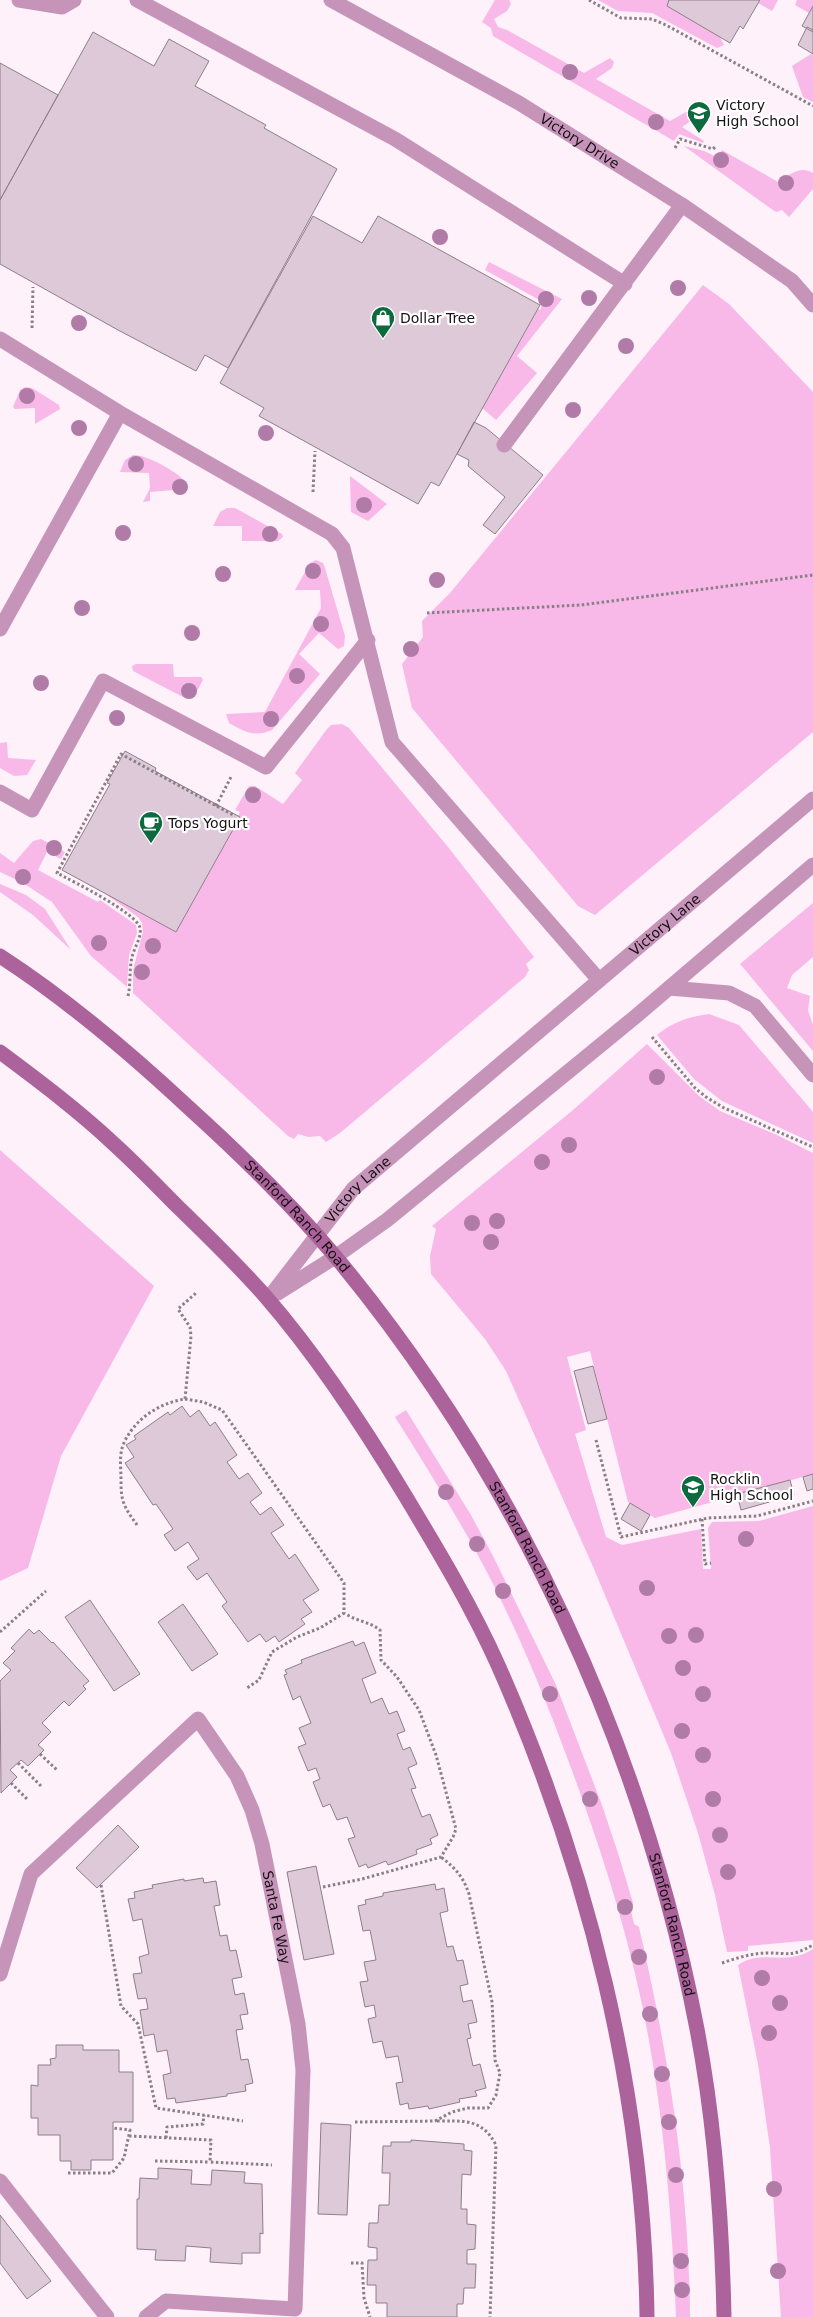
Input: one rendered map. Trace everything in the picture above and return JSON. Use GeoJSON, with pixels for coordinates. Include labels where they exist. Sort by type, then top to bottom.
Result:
{"type":"FeatureCollection","features":[{"type":"Feature","properties":{"kind":"main road","name":"Stanford Ranch Road"},"geometry":{"type":"LineString","coordinates":[[0,956],[35,978],[102,1030],[152,1074],[228,1143],[317,1236],[398,1338],[444,1402],[489,1475],[569,1630],[631,1785],[680,1948],[698,2031],[710,2113],[724,2317]]}},
{"type":"Feature","properties":{"kind":"main road"},"geometry":{"type":"LineString","coordinates":[[0,1052],[52,1091],[114,1143],[230,1257],[268,1299],[334,1385],[379,1453],[462,1592],[498,1665],[557,1814],[583,1893],[604,1971],[621,2048],[641,2208],[647,2317]]}},
{"type":"Feature","properties":{"kind":"street"},"geometry":{"type":"LineString","coordinates":[[19,0],[62,7],[74,0]]}},
{"type":"Feature","properties":{"kind":"street"},"geometry":{"type":"LineString","coordinates":[[137,0],[395,139],[624,284]]}},
{"type":"Feature","properties":{"kind":"street","name":"Victory Drive"},"geometry":{"type":"LineString","coordinates":[[331,0],[519,103],[682,205],[792,281],[813,305]]}},
{"type":"Feature","properties":{"kind":"street"},"geometry":{"type":"LineString","coordinates":[[504,445],[682,205]]}},
{"type":"Feature","properties":{"kind":"street"},"geometry":{"type":"LineString","coordinates":[[0,339],[120,413],[332,534],[343,548],[368,640],[392,742],[599,980]]}},
{"type":"Feature","properties":{"kind":"street"},"geometry":{"type":"LineString","coordinates":[[0,629],[120,413]]}},
{"type":"Feature","properties":{"kind":"street"},"geometry":{"type":"LineString","coordinates":[[0,792],[32,810],[103,681],[266,767],[368,640]]}},
{"type":"Feature","properties":{"kind":"street","name":"Victory Lane"},"geometry":{"type":"LineString","coordinates":[[268,1299],[353,1189],[813,799]]}},
{"type":"Feature","properties":{"kind":"street"},"geometry":{"type":"LineString","coordinates":[[268,1299],[335,1257],[387,1220],[635,1017],[813,865]]}},
{"type":"Feature","properties":{"kind":"street"},"geometry":{"type":"LineString","coordinates":[[669,988],[729,993],[755,1006],[813,1075]]}},
{"type":"Feature","properties":{"kind":"street","name":"Santa Fe Way"},"geometry":{"type":"LineString","coordinates":[[0,1974],[31,1874],[198,1719],[237,1776],[252,1810],[262,1844],[298,2024],[303,2070],[295,2313],[166,2301],[146,2317]]}},
{"type":"Feature","properties":{"kind":"street"},"geometry":{"type":"LineString","coordinates":[[0,2181],[106,2317]]}},
{"type":"Feature","properties":{"kind":"path"},"geometry":{"type":"LineString","coordinates":[[589,0],[621,18],[652,19],[666,25],[813,106]]}},
{"type":"Feature","properties":{"kind":"path"},"geometry":{"type":"LineString","coordinates":[[676,148],[680,139],[712,150],[716,146]]}},
{"type":"Feature","properties":{"kind":"path"},"geometry":{"type":"LineString","coordinates":[[31,358],[33,286]]}},
{"type":"Feature","properties":{"kind":"path"},"geometry":{"type":"LineString","coordinates":[[312,521],[315,450]]}},
{"type":"Feature","properties":{"kind":"path"},"geometry":{"type":"LineString","coordinates":[[427,613],[581,605],[813,575]]}},
{"type":"Feature","properties":{"kind":"path"},"geometry":{"type":"LineString","coordinates":[[128,996],[132,957],[140,926],[136,920],[102,897],[57,873],[121,754],[235,816]]}},
{"type":"Feature","properties":{"kind":"path"},"geometry":{"type":"LineString","coordinates":[[635,1017],[686,1077],[706,1097],[724,1108],[813,1147]]}},
{"type":"Feature","properties":{"kind":"path"},"geometry":{"type":"LineString","coordinates":[[185,1399],[191,1336],[190,1327],[178,1309],[196,1293]]}},
{"type":"Feature","properties":{"kind":"path"},"geometry":{"type":"LineString","coordinates":[[137,1525],[124,1505],[120,1462],[123,1446],[132,1430],[151,1411],[170,1401],[185,1399],[202,1402],[222,1410],[344,1582],[344,1613]]}},
{"type":"Feature","properties":{"kind":"path"},"geometry":{"type":"LineString","coordinates":[[596,1440],[622,1537],[702,1519],[757,1516],[813,1501]]}},
{"type":"Feature","properties":{"kind":"path"},"geometry":{"type":"LineString","coordinates":[[702,1519],[705,1564],[711,1563]]}},
{"type":"Feature","properties":{"kind":"path"},"geometry":{"type":"LineString","coordinates":[[0,1632],[46,1591]]}},
{"type":"Feature","properties":{"kind":"path"},"geometry":{"type":"LineString","coordinates":[[247,1688],[259,1680],[272,1652],[297,1637],[320,1628],[344,1613]]}},
{"type":"Feature","properties":{"kind":"path"},"geometry":{"type":"LineString","coordinates":[[323,1887],[362,1879],[441,1857],[456,1829],[436,1755],[419,1710],[397,1677],[381,1660],[380,1630],[373,1624],[359,1622],[344,1613]]}},
{"type":"Feature","properties":{"kind":"path"},"geometry":{"type":"LineString","coordinates":[[40,1754],[57,1770]]}},
{"type":"Feature","properties":{"kind":"path"},"geometry":{"type":"LineString","coordinates":[[18,1763],[41,1786]]}},
{"type":"Feature","properties":{"kind":"path"},"geometry":{"type":"LineString","coordinates":[[11,1783],[27,1799]]}},
{"type":"Feature","properties":{"kind":"path"},"geometry":{"type":"LineString","coordinates":[[435,2121],[452,2112],[468,2108],[488,2108],[496,2095],[500,2073],[495,2060],[492,2002],[469,1894],[464,1879],[456,1868],[441,1857]]}},
{"type":"Feature","properties":{"kind":"path"},"geometry":{"type":"LineString","coordinates":[[101,1885],[121,2006],[138,2024],[156,2108],[244,2121]]}},
{"type":"Feature","properties":{"kind":"path"},"geometry":{"type":"LineString","coordinates":[[722,1963],[762,1953],[791,1955],[813,1945]]}},
{"type":"Feature","properties":{"kind":"path"},"geometry":{"type":"LineString","coordinates":[[166,2138],[167,2127],[203,2124],[204,2115]]}},
{"type":"Feature","properties":{"kind":"path"},"geometry":{"type":"LineString","coordinates":[[356,2122],[462,2121],[478,2124],[490,2134],[496,2145],[490,2317]]}},
{"type":"Feature","properties":{"kind":"path"},"geometry":{"type":"LineString","coordinates":[[68,2173],[112,2173],[124,2158],[130,2130],[113,2128]]}},
{"type":"Feature","properties":{"kind":"path"},"geometry":{"type":"LineString","coordinates":[[129,2136],[211,2140],[210,2162]]}},
{"type":"Feature","properties":{"kind":"path"},"geometry":{"type":"LineString","coordinates":[[155,2160],[272,2165]]}},
{"type":"Feature","properties":{"kind":"path"},"geometry":{"type":"LineString","coordinates":[[351,2264],[362,2263],[364,2298],[370,2317]]}},
{"type":"Feature","properties":{"kind":"shaded area"},"geometry":{"type":"Polygon","coordinates":[[[495,0],[509,0],[511,4],[507,11],[494,19],[498,27],[507,30],[584,73],[610,58],[614,62],[612,68],[596,79],[670,121],[693,108],[699,110],[699,115],[682,127],[704,141],[703,143],[679,134],[674,141],[493,36],[491,28],[482,22],[495,0]]]}},
{"type":"Feature","properties":{"kind":"shaded area"},"geometry":{"type":"Polygon","coordinates":[[[598,0],[670,0],[667,6],[720,37],[724,45],[717,48],[652,13],[618,11],[598,0]]]}},
{"type":"Feature","properties":{"kind":"shaded area"},"geometry":{"type":"Polygon","coordinates":[[[761,0],[778,0],[772,11],[758,3],[761,0]]]}},
{"type":"Feature","properties":{"kind":"shaded area"},"geometry":{"type":"Polygon","coordinates":[[[797,0],[813,0],[813,6],[809,13],[795,5],[797,0]]]}},
{"type":"Feature","properties":{"kind":"shaded area"},"geometry":{"type":"Polygon","coordinates":[[[811,54],[813,55],[813,102],[803,97],[792,66],[811,54]]]}},
{"type":"Feature","properties":{"kind":"shaded area"},"geometry":{"type":"Polygon","coordinates":[[[684,146],[704,151],[717,157],[722,150],[778,182],[799,170],[808,171],[813,173],[813,189],[789,217],[782,210],[776,212],[770,208],[684,146]]]}},
{"type":"Feature","properties":{"kind":"shaded area"},"geometry":{"type":"Polygon","coordinates":[[[489,262],[562,299],[517,356],[537,373],[496,420],[482,408],[543,302],[485,270],[489,262]]]}},
{"type":"Feature","properties":{"kind":"shaded area"},"geometry":{"type":"Polygon","coordinates":[[[703,285],[729,304],[813,392],[813,732],[595,915],[578,906],[412,708],[402,664],[423,637],[422,621],[450,593],[703,285]]]}},
{"type":"Feature","properties":{"kind":"shaded area"},"geometry":{"type":"Polygon","coordinates":[[[25,387],[32,388],[59,405],[60,409],[35,424],[35,408],[15,409],[13,407],[20,390],[25,387]]]}},
{"type":"Feature","properties":{"kind":"shaded area"},"geometry":{"type":"Polygon","coordinates":[[[133,455],[154,461],[178,475],[187,484],[186,489],[150,492],[150,501],[143,502],[150,488],[149,473],[120,472],[125,460],[133,455]]]}},
{"type":"Feature","properties":{"kind":"shaded area"},"geometry":{"type":"Polygon","coordinates":[[[350,476],[387,504],[368,521],[351,512],[350,476]]]}},
{"type":"Feature","properties":{"kind":"shaded area"},"geometry":{"type":"Polygon","coordinates":[[[227,508],[235,508],[282,534],[283,537],[278,541],[242,541],[242,526],[213,526],[220,512],[227,508]]]}},
{"type":"Feature","properties":{"kind":"shaded area"},"geometry":{"type":"Polygon","coordinates":[[[316,560],[323,563],[325,568],[345,636],[344,646],[338,649],[319,633],[299,654],[320,674],[272,730],[260,733],[244,731],[229,723],[226,714],[265,712],[321,608],[320,590],[295,590],[310,563],[316,560]]]}},
{"type":"Feature","properties":{"kind":"shaded area"},"geometry":{"type":"Polygon","coordinates":[[[136,664],[173,664],[174,677],[201,677],[203,680],[193,695],[183,697],[133,671],[132,666],[136,664]]]}},
{"type":"Feature","properties":{"kind":"shaded area"},"geometry":{"type":"Polygon","coordinates":[[[342,724],[349,728],[448,847],[534,957],[526,964],[529,970],[525,977],[340,1133],[326,1142],[320,1136],[308,1137],[298,1134],[294,1139],[288,1136],[133,993],[133,970],[143,932],[142,923],[138,917],[104,893],[176,932],[240,817],[238,816],[240,812],[235,810],[249,786],[255,786],[283,804],[302,780],[295,773],[327,729],[331,725],[342,724]]]}},
{"type":"Feature","properties":{"kind":"shaded area"},"geometry":{"type":"Polygon","coordinates":[[[7,742],[8,758],[36,760],[27,775],[14,776],[0,768],[0,743],[7,742]]]}},
{"type":"Feature","properties":{"kind":"shaded area"},"geometry":{"type":"Polygon","coordinates":[[[41,839],[65,852],[61,859],[47,852],[38,870],[98,902],[100,900],[136,925],[137,933],[129,955],[127,987],[91,956],[52,902],[23,883],[0,872],[0,853],[14,863],[33,841],[41,839]]]}},
{"type":"Feature","properties":{"kind":"shaded area"},"geometry":{"type":"Polygon","coordinates":[[[0,884],[26,895],[45,909],[71,950],[33,915],[0,892],[0,884]]]}},
{"type":"Feature","properties":{"kind":"shaded area"},"geometry":{"type":"Polygon","coordinates":[[[813,903],[813,957],[792,975],[787,988],[810,996],[808,1010],[813,1025],[813,1051],[740,964],[813,903]]]}},
{"type":"Feature","properties":{"kind":"shaded area"},"geometry":{"type":"Polygon","coordinates":[[[709,1014],[739,1025],[813,1112],[813,1143],[722,1101],[694,1079],[657,1035],[681,1021],[709,1014]]]}},
{"type":"Feature","properties":{"kind":"shaded area","name":"Rocklin High School"},"geometry":{"type":"Polygon","coordinates":[[[647,1044],[699,1096],[720,1111],[777,1135],[813,1153],[813,1474],[655,1518],[628,1502],[590,1351],[567,1357],[586,1430],[575,1434],[606,1537],[622,1545],[701,1529],[703,1569],[711,1569],[708,1528],[712,1522],[759,1521],[813,1506],[813,1940],[748,1946],[748,1951],[727,1952],[715,1895],[698,1833],[671,1753],[594,1569],[506,1371],[485,1339],[431,1274],[430,1256],[436,1229],[432,1226],[573,1110],[647,1044]]]}},
{"type":"Feature","properties":{"kind":"shaded area"},"geometry":{"type":"Polygon","coordinates":[[[0,1150],[154,1286],[61,1456],[28,1568],[0,1581],[0,1150]]]}},
{"type":"Feature","properties":{"kind":"shaded area"},"geometry":{"type":"Polygon","coordinates":[[[406,1410],[471,1515],[556,1685],[602,1805],[618,1853],[633,1903],[631,1911],[634,1924],[639,1927],[650,1975],[668,2072],[686,2219],[690,2317],[676,2317],[667,2176],[654,2070],[635,1973],[610,1881],[590,1820],[528,1659],[492,1582],[469,1540],[395,1417],[406,1410]]]}},
{"type":"Feature","properties":{"kind":"shaded area"},"geometry":{"type":"Polygon","coordinates":[[[813,1949],[813,2317],[781,2317],[770,2148],[758,2064],[738,1965],[756,1958],[793,1957],[813,1949]]]}},
{"type":"Feature","properties":{"kind":"building"},"geometry":{"type":"Polygon","coordinates":[[[669,0],[760,0],[743,29],[740,26],[730,43],[667,6],[669,0]]]}},
{"type":"Feature","properties":{"kind":"building"},"geometry":{"type":"Polygon","coordinates":[[[813,6],[813,32],[802,26],[813,6]]]}},
{"type":"Feature","properties":{"kind":"building"},"geometry":{"type":"Polygon","coordinates":[[[807,27],[813,30],[813,54],[798,45],[807,27]]]}},
{"type":"Feature","properties":{"kind":"building"},"geometry":{"type":"Polygon","coordinates":[[[93,32],[154,66],[169,39],[209,61],[195,86],[266,125],[264,128],[337,169],[228,368],[205,355],[196,371],[0,264],[0,200],[93,32]]]}},
{"type":"Feature","properties":{"kind":"building"},"geometry":{"type":"Polygon","coordinates":[[[0,63],[58,95],[0,200],[0,63]]]}},
{"type":"Feature","properties":{"kind":"building","name":"Dollar Tree"},"geometry":{"type":"Polygon","coordinates":[[[313,216],[362,243],[378,216],[540,305],[439,486],[431,482],[418,504],[259,416],[264,408],[220,383],[313,216]]]}},
{"type":"Feature","properties":{"kind":"building"},"geometry":{"type":"Polygon","coordinates":[[[474,422],[486,428],[543,475],[495,534],[483,525],[505,497],[468,466],[469,460],[457,454],[474,422]]]}},
{"type":"Feature","properties":{"kind":"building","name":"Tops Yogurt"},"geometry":{"type":"Polygon","coordinates":[[[125,751],[156,768],[155,771],[240,817],[176,932],[62,870],[110,784],[107,783],[125,751]]]}},
{"type":"Feature","properties":{"kind":"building"},"geometry":{"type":"Polygon","coordinates":[[[593,1366],[607,1419],[588,1424],[574,1371],[593,1366]]]}},
{"type":"Feature","properties":{"kind":"building"},"geometry":{"type":"Polygon","coordinates":[[[182,1406],[190,1417],[199,1410],[210,1426],[215,1422],[237,1455],[227,1462],[239,1479],[248,1473],[262,1493],[250,1502],[260,1515],[271,1507],[284,1525],[271,1533],[289,1559],[295,1554],[319,1590],[303,1600],[312,1612],[301,1619],[305,1624],[279,1642],[275,1636],[266,1642],[260,1634],[248,1642],[222,1606],[227,1602],[207,1573],[197,1580],[187,1567],[199,1559],[188,1542],[175,1551],[164,1535],[173,1529],[156,1504],[153,1505],[125,1463],[134,1457],[126,1445],[136,1439],[134,1436],[168,1412],[170,1415],[182,1406]]]}},
{"type":"Feature","properties":{"kind":"building"},"geometry":{"type":"Polygon","coordinates":[[[813,1474],[813,1489],[807,1491],[803,1477],[813,1474]]]}},
{"type":"Feature","properties":{"kind":"building"},"geometry":{"type":"Polygon","coordinates":[[[790,1480],[794,1495],[741,1510],[737,1494],[790,1480]]]}},
{"type":"Feature","properties":{"kind":"building"},"geometry":{"type":"Polygon","coordinates":[[[630,1503],[650,1515],[641,1531],[621,1519],[630,1503]]]}},
{"type":"Feature","properties":{"kind":"building"},"geometry":{"type":"Polygon","coordinates":[[[90,1600],[140,1674],[114,1691],[65,1617],[90,1600]]]}},
{"type":"Feature","properties":{"kind":"building"},"geometry":{"type":"Polygon","coordinates":[[[183,1604],[218,1654],[192,1671],[158,1622],[183,1604]]]}},
{"type":"Feature","properties":{"kind":"building"},"geometry":{"type":"Polygon","coordinates":[[[29,1629],[34,1634],[39,1630],[53,1642],[89,1681],[83,1686],[86,1689],[69,1706],[64,1701],[42,1723],[51,1732],[38,1745],[44,1750],[28,1766],[21,1760],[10,1770],[17,1777],[1,1793],[0,1681],[11,1670],[3,1663],[15,1651],[11,1648],[29,1629]]]}},
{"type":"Feature","properties":{"kind":"building"},"geometry":{"type":"Polygon","coordinates":[[[353,1641],[355,1646],[364,1642],[376,1673],[362,1679],[371,1703],[382,1698],[389,1714],[397,1711],[405,1731],[397,1734],[403,1750],[410,1747],[417,1764],[408,1768],[416,1788],[411,1789],[422,1817],[430,1814],[438,1835],[430,1839],[432,1844],[416,1850],[417,1854],[388,1865],[386,1861],[368,1868],[366,1864],[359,1867],[348,1839],[355,1837],[347,1817],[337,1820],[330,1804],[323,1807],[313,1782],[320,1779],[316,1768],[308,1771],[298,1747],[306,1744],[299,1728],[311,1723],[300,1696],[293,1700],[284,1675],[287,1674],[285,1670],[302,1663],[301,1660],[353,1641]]]}},
{"type":"Feature","properties":{"kind":"building"},"geometry":{"type":"Polygon","coordinates":[[[118,1825],[139,1847],[97,1888],[76,1868],[118,1825]]]}},
{"type":"Feature","properties":{"kind":"building"},"geometry":{"type":"Polygon","coordinates":[[[316,1866],[334,1954],[304,1960],[287,1872],[316,1866]]]}},
{"type":"Feature","properties":{"kind":"building"},"geometry":{"type":"Polygon","coordinates":[[[203,1878],[204,1883],[216,1881],[220,1905],[214,1906],[220,1936],[227,1935],[230,1951],[236,1950],[242,1977],[232,1979],[235,1995],[244,1993],[248,2014],[240,2015],[243,2029],[236,2030],[241,2060],[248,2059],[253,2083],[245,2085],[246,2091],[227,2094],[227,2096],[176,2103],[175,2098],[167,2099],[163,2075],[171,2073],[167,2050],[157,2052],[154,2034],[144,2036],[140,2010],[148,2009],[146,1998],[138,1999],[133,1974],[142,1973],[139,1957],[149,1954],[142,1919],[133,1921],[128,1899],[135,1898],[134,1892],[153,1888],[152,1885],[184,1879],[184,1881],[203,1878]]]}},
{"type":"Feature","properties":{"kind":"building"},"geometry":{"type":"Polygon","coordinates":[[[435,1884],[436,1890],[444,1888],[448,1911],[440,1913],[447,1947],[453,1946],[457,1961],[463,1960],[468,1984],[460,1986],[463,2002],[472,2000],[477,2022],[468,2024],[471,2038],[467,2039],[473,2066],[480,2064],[486,2088],[475,2091],[477,2096],[459,2099],[460,2102],[429,2109],[428,2106],[409,2109],[408,2103],[400,2105],[396,2083],[403,2082],[398,2056],[386,2058],[382,2041],[373,2043],[368,2019],[376,2017],[374,2005],[365,2007],[360,1982],[368,1981],[364,1962],[376,1960],[370,1930],[363,1931],[358,1906],[366,1904],[365,1900],[383,1896],[383,1893],[435,1884]]]}},
{"type":"Feature","properties":{"kind":"building"},"geometry":{"type":"Polygon","coordinates":[[[56,2045],[83,2045],[83,2050],[119,2050],[119,2072],[133,2072],[133,2122],[113,2122],[113,2160],[91,2160],[91,2170],[71,2170],[71,2161],[60,2161],[60,2135],[38,2135],[38,2118],[31,2118],[31,2085],[38,2086],[38,2065],[51,2065],[50,2059],[56,2058],[56,2045]]]}},
{"type":"Feature","properties":{"kind":"building"},"geometry":{"type":"Polygon","coordinates":[[[321,2123],[351,2125],[347,2215],[318,2214],[321,2123]]]}},
{"type":"Feature","properties":{"kind":"building"},"geometry":{"type":"Polygon","coordinates":[[[411,2140],[464,2144],[464,2150],[472,2151],[471,2175],[462,2174],[461,2209],[467,2209],[467,2224],[476,2225],[475,2249],[467,2250],[467,2264],[476,2264],[475,2288],[464,2288],[463,2304],[457,2304],[457,2317],[387,2317],[387,2303],[376,2303],[376,2285],[367,2285],[368,2260],[377,2260],[377,2248],[368,2247],[369,2223],[378,2223],[379,2205],[389,2205],[390,2173],[382,2173],[383,2146],[391,2146],[391,2142],[411,2142],[411,2140]]]}},
{"type":"Feature","properties":{"kind":"building"},"geometry":{"type":"Polygon","coordinates":[[[158,2168],[192,2170],[191,2184],[211,2185],[212,2170],[245,2172],[244,2183],[262,2184],[263,2234],[260,2233],[260,2253],[242,2253],[242,2264],[210,2262],[211,2248],[186,2246],[185,2261],[155,2260],[156,2250],[137,2249],[137,2199],[139,2199],[140,2178],[158,2179],[158,2168]]]}},
{"type":"Feature","properties":{"kind":"building"},"geometry":{"type":"Polygon","coordinates":[[[0,2215],[51,2281],[27,2299],[0,2263],[0,2215]]]}},
{"type":"Feature","properties":{"kind":"place","name":"Victory High School"},"geometry":{"type":"Point","coordinates":[699,134]}},
{"type":"Feature","properties":{"kind":"place","name":"Dollar Tree"},"geometry":{"type":"Point","coordinates":[383,339]}},
{"type":"Feature","properties":{"kind":"place","name":"Tops Yogurt"},"geometry":{"type":"Point","coordinates":[151,844]}},
{"type":"Feature","properties":{"kind":"place","name":"Rocklin High School"},"geometry":{"type":"Point","coordinates":[693,1508]}}]}
